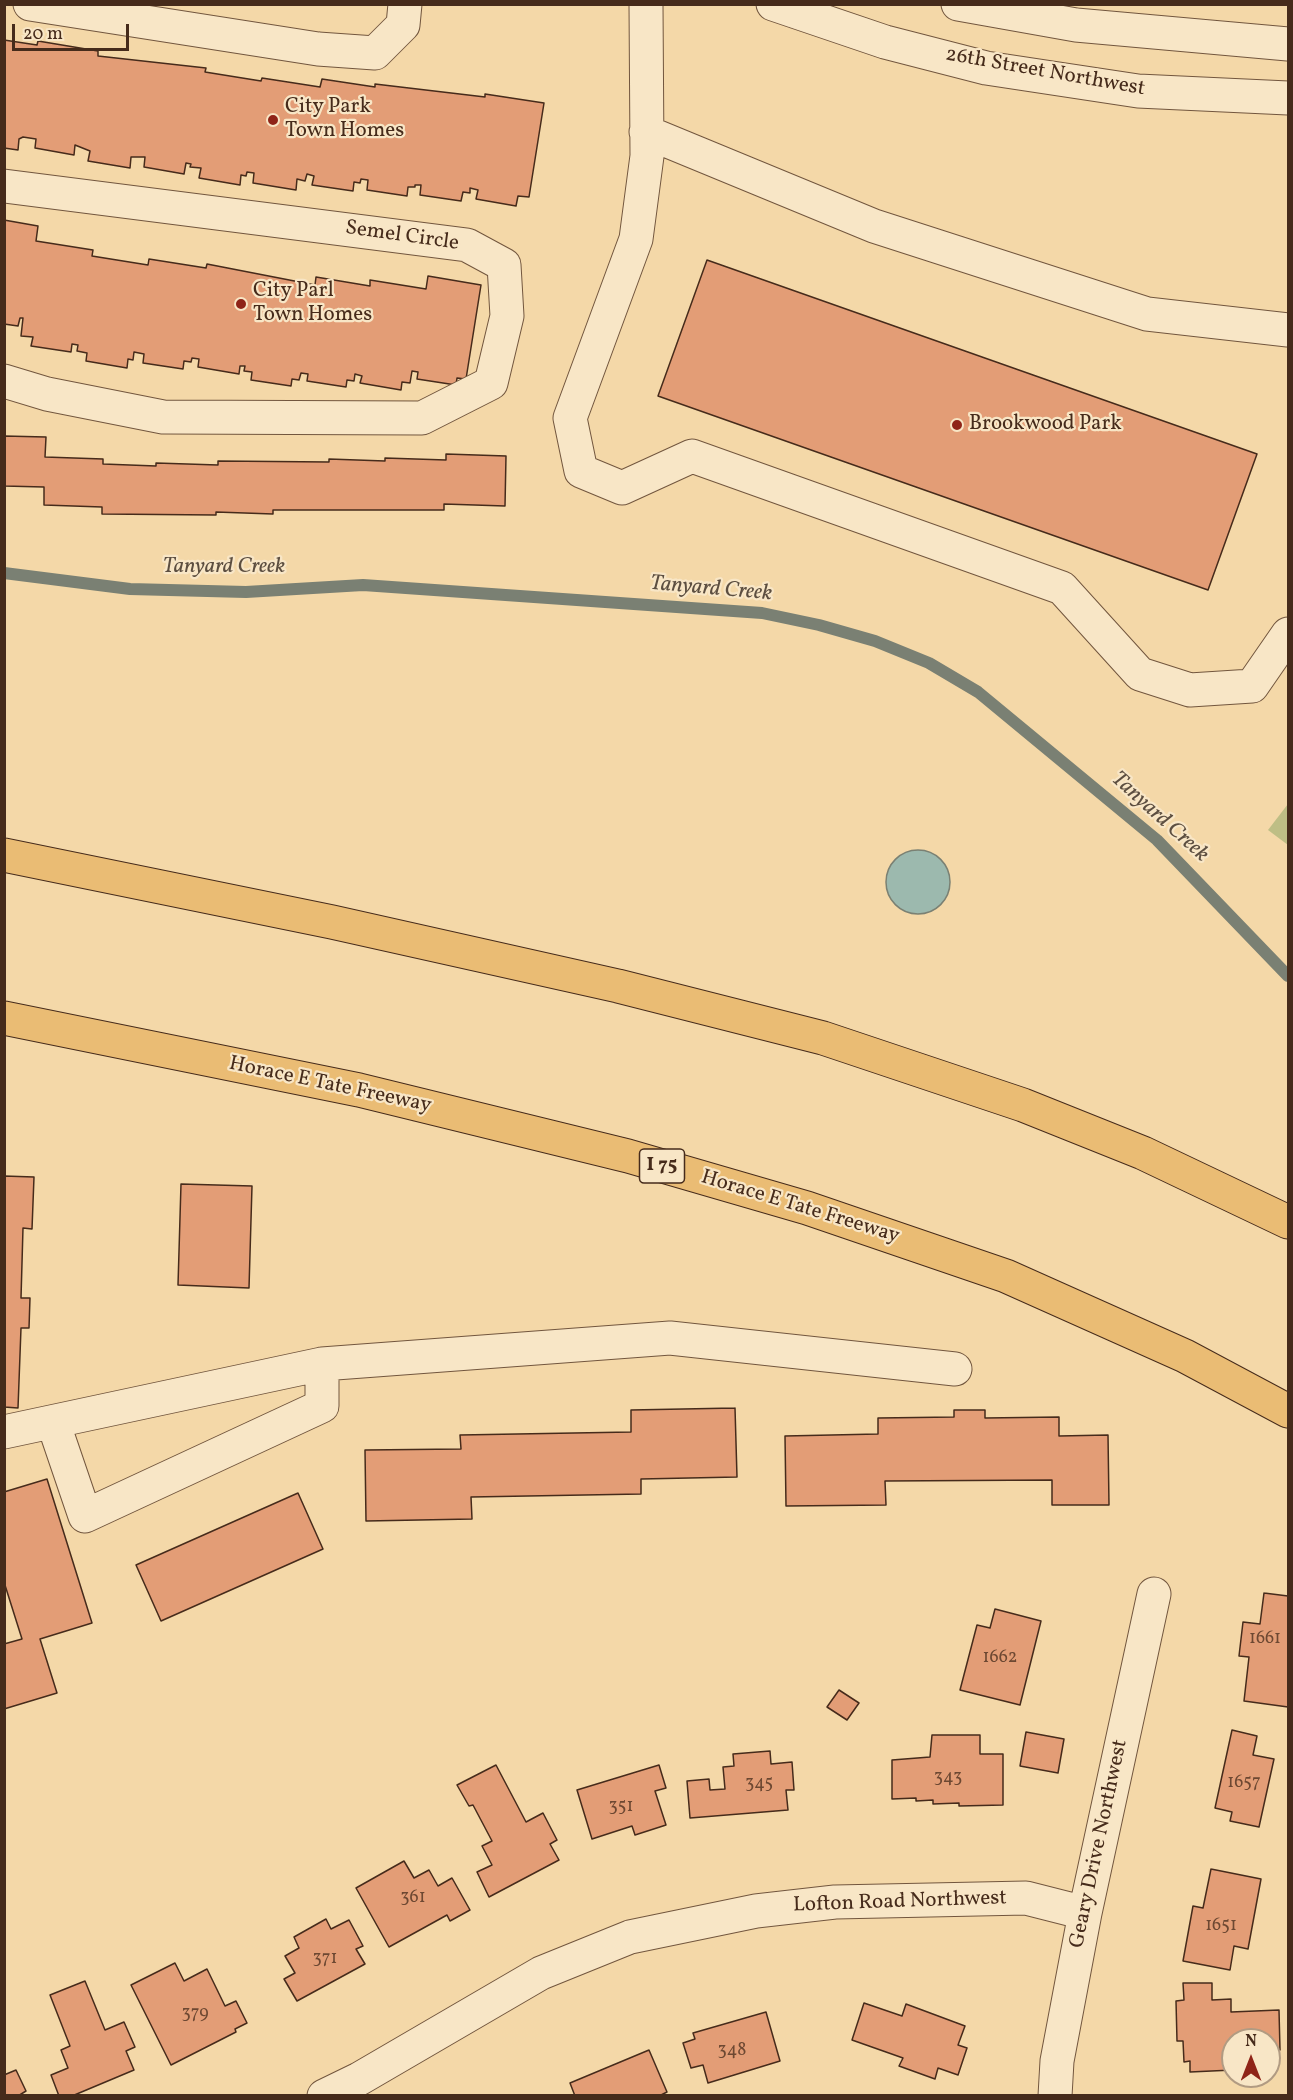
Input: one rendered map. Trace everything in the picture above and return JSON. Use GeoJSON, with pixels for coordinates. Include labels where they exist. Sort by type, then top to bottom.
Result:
{"type":"FeatureCollection","features":[{"type":"Feature","properties":{"kind":"highway"},"geometry":{"type":"LineString","coordinates":[[4,855],[332,922],[618,986],[823,1038],[1023,1105],[1143,1153],[1288,1222]]}},
{"type":"Feature","properties":{"kind":"highway","name":"Horace E Tate Freeway"},"geometry":{"type":"LineString","coordinates":[[4,1018],[359,1090],[628,1156],[807,1208],[1006,1276],[1185,1356],[1288,1411]]}},
{"type":"Feature","properties":{"kind":"street"},"geometry":{"type":"LineString","coordinates":[[30,4],[318,49],[375,53],[403,25],[405,4]]}},
{"type":"Feature","properties":{"kind":"street"},"geometry":{"type":"LineString","coordinates":[[646,4],[647,156],[636,239],[570,418],[581,471],[622,488],[692,456],[1062,588],[1140,674],[1190,690],[1252,686],[1288,634]]}},
{"type":"Feature","properties":{"kind":"street","name":"26th Street Northwest"},"geometry":{"type":"LineString","coordinates":[[773,4],[885,42],[986,68],[1138,91],[1288,98]]}},
{"type":"Feature","properties":{"kind":"street"},"geometry":{"type":"LineString","coordinates":[[958,4],[1076,25],[1288,44]]}},
{"type":"Feature","properties":{"kind":"street"},"geometry":{"type":"LineString","coordinates":[[646,132],[874,226],[1147,314],[1288,330]]}},
{"type":"Feature","properties":{"kind":"street","name":"Semel Circle"},"geometry":{"type":"LineString","coordinates":[[4,186],[467,245],[504,265],[507,316],[491,383],[422,418],[163,417],[47,394],[4,381]]}},
{"type":"Feature","properties":{"kind":"street"},"geometry":{"type":"LineString","coordinates":[[4,1432],[322,1364],[669,1338],[955,1369]]}},
{"type":"Feature","properties":{"kind":"street"},"geometry":{"type":"LineString","coordinates":[[53,1422],[85,1515],[322,1406],[322,1364]]}},
{"type":"Feature","properties":{"kind":"street","name":"Geary Drive Northwest"},"geometry":{"type":"LineString","coordinates":[[1055,2096],[1057,2061],[1085,1913],[1154,1594]]}},
{"type":"Feature","properties":{"kind":"street","name":"Lofton Road Northwest"},"geometry":{"type":"LineString","coordinates":[[324,2096],[359,2079],[541,1973],[630,1937],[756,1911],[835,1902],[1026,1898],[1085,1913]]}},
{"type":"Feature","properties":{"kind":"green space"},"geometry":{"type":"Polygon","coordinates":[[[1288,804],[1288,845],[1268,830],[1288,804]]]}},
{"type":"Feature","properties":{"kind":"shaded area"},"geometry":{"type":"Polygon","coordinates":[[[918,850],[930,852],[941,859],[948,870],[950,882],[948,894],[941,905],[930,912],[918,914],[906,912],[895,905],[888,894],[886,882],[888,870],[895,859],[906,852],[918,850]]]}},
{"type":"Feature","properties":{"kind":"building","name":"City Park Town Homes"},"geometry":{"type":"Polygon","coordinates":[[[4,40],[37,45],[38,41],[98,51],[98,56],[206,68],[205,72],[261,81],[262,78],[320,87],[322,79],[375,87],[375,84],[485,97],[485,94],[544,103],[529,197],[518,196],[516,206],[476,199],[478,190],[470,188],[470,193],[463,192],[461,201],[420,195],[421,185],[408,187],[407,196],[367,190],[368,180],[361,179],[360,183],[354,182],[353,191],[312,185],[314,176],[307,174],[305,181],[297,179],[296,190],[253,183],[254,173],[247,172],[246,176],[241,175],[240,185],[199,178],[201,168],[190,167],[191,164],[186,163],[184,174],[144,167],[145,157],[131,157],[130,168],[88,161],[90,151],[75,145],[74,155],[35,148],[36,139],[23,137],[19,139],[18,150],[4,148],[4,40]]]}},
{"type":"Feature","properties":{"kind":"building","name":"City Parl Town Homes"},"geometry":{"type":"Polygon","coordinates":[[[4,220],[38,226],[36,241],[93,250],[92,256],[148,265],[149,259],[206,268],[207,264],[315,285],[316,277],[370,286],[370,280],[426,289],[428,276],[481,285],[466,379],[457,378],[456,385],[417,379],[418,372],[412,371],[410,383],[402,382],[401,390],[360,383],[362,376],[355,374],[354,381],[347,380],[346,387],[307,381],[308,374],[301,373],[299,380],[292,379],[291,386],[251,380],[252,372],[244,371],[245,366],[240,366],[239,374],[198,367],[199,359],[192,358],[191,362],[184,361],[183,369],[143,363],[144,354],[134,352],[133,360],[128,359],[127,368],[86,361],[87,353],[77,351],[78,345],[72,344],[71,352],[31,346],[33,337],[21,336],[23,318],[20,318],[18,326],[4,324],[4,220]]]}},
{"type":"Feature","properties":{"kind":"building","name":"Brookwood Park"},"geometry":{"type":"Polygon","coordinates":[[[707,260],[1257,454],[1208,590],[658,396],[707,260]]]}},
{"type":"Feature","properties":{"kind":"building"},"geometry":{"type":"Polygon","coordinates":[[[4,436],[46,437],[45,457],[103,459],[103,464],[218,465],[218,461],[329,462],[329,459],[385,461],[385,458],[446,460],[446,454],[506,456],[505,506],[444,504],[444,510],[273,510],[273,514],[216,512],[216,515],[102,514],[102,507],[44,505],[44,487],[4,486],[4,436]]]}},
{"type":"Feature","properties":{"kind":"building"},"geometry":{"type":"Polygon","coordinates":[[[4,1176],[34,1177],[32,1229],[23,1228],[21,1298],[30,1298],[29,1328],[21,1328],[18,1408],[4,1407],[4,1176]]]}},
{"type":"Feature","properties":{"kind":"building"},"geometry":{"type":"Polygon","coordinates":[[[181,1184],[252,1186],[249,1288],[178,1285],[181,1184]]]}},
{"type":"Feature","properties":{"kind":"building"},"geometry":{"type":"Polygon","coordinates":[[[735,1408],[737,1477],[641,1479],[641,1494],[471,1497],[472,1519],[366,1521],[365,1450],[461,1449],[460,1435],[631,1432],[631,1410],[735,1408]]]}},
{"type":"Feature","properties":{"kind":"building"},"geometry":{"type":"Polygon","coordinates":[[[954,1410],[985,1410],[985,1418],[1059,1417],[1059,1436],[1108,1435],[1109,1505],[1052,1505],[1052,1480],[885,1481],[886,1505],[786,1506],[785,1436],[878,1434],[878,1418],[954,1417],[954,1410]]]}},
{"type":"Feature","properties":{"kind":"building"},"geometry":{"type":"Polygon","coordinates":[[[47,1479],[92,1623],[40,1639],[57,1693],[4,1709],[4,1644],[22,1639],[4,1582],[4,1492],[47,1479]]]}},
{"type":"Feature","properties":{"kind":"building"},"geometry":{"type":"Polygon","coordinates":[[[298,1493],[323,1549],[161,1621],[136,1565],[298,1493]]]}},
{"type":"Feature","properties":{"kind":"building"},"geometry":{"type":"Polygon","coordinates":[[[1264,1593],[1288,1596],[1288,1707],[1244,1701],[1249,1657],[1239,1656],[1243,1622],[1260,1624],[1264,1593]]]}},
{"type":"Feature","properties":{"kind":"building"},"geometry":{"type":"Polygon","coordinates":[[[995,1609],[1041,1621],[1020,1705],[960,1690],[977,1625],[990,1628],[995,1609]]]}},
{"type":"Feature","properties":{"kind":"building"},"geometry":{"type":"Polygon","coordinates":[[[839,1690],[859,1703],[847,1720],[827,1707],[839,1690]]]}},
{"type":"Feature","properties":{"kind":"building"},"geometry":{"type":"Polygon","coordinates":[[[1232,1730],[1257,1736],[1253,1755],[1274,1759],[1259,1827],[1230,1821],[1232,1812],[1215,1808],[1232,1730]]]}},
{"type":"Feature","properties":{"kind":"building"},"geometry":{"type":"Polygon","coordinates":[[[1026,1732],[1064,1739],[1058,1773],[1020,1766],[1026,1732]]]}},
{"type":"Feature","properties":{"kind":"building"},"geometry":{"type":"Polygon","coordinates":[[[932,1735],[980,1735],[980,1754],[1003,1754],[1003,1805],[959,1806],[959,1803],[933,1804],[933,1800],[916,1801],[916,1798],[892,1799],[892,1760],[930,1757],[932,1735]]]}},
{"type":"Feature","properties":{"kind":"building"},"geometry":{"type":"Polygon","coordinates":[[[770,1751],[771,1764],[792,1762],[794,1790],[786,1790],[788,1810],[690,1818],[687,1781],[709,1779],[710,1790],[725,1789],[723,1767],[734,1766],[733,1754],[770,1751]]]}},
{"type":"Feature","properties":{"kind":"building"},"geometry":{"type":"Polygon","coordinates":[[[496,1765],[526,1822],[543,1813],[557,1840],[550,1844],[559,1860],[489,1897],[477,1872],[492,1865],[482,1846],[492,1841],[473,1805],[469,1806],[457,1785],[496,1765]]]}},
{"type":"Feature","properties":{"kind":"building"},"geometry":{"type":"Polygon","coordinates":[[[659,1765],[666,1788],[655,1791],[666,1825],[635,1835],[632,1826],[592,1839],[577,1790],[659,1765]]]}},
{"type":"Feature","properties":{"kind":"building"},"geometry":{"type":"Polygon","coordinates":[[[404,1861],[414,1878],[429,1870],[438,1886],[452,1878],[470,1910],[450,1921],[447,1915],[389,1947],[356,1888],[404,1861]]]}},
{"type":"Feature","properties":{"kind":"building"},"geometry":{"type":"Polygon","coordinates":[[[1211,1869],[1261,1879],[1248,1949],[1234,1946],[1230,1970],[1183,1961],[1193,1906],[1203,1908],[1211,1869]]]}},
{"type":"Feature","properties":{"kind":"building"},"geometry":{"type":"Polygon","coordinates":[[[326,1919],[331,1929],[349,1920],[363,1946],[356,1949],[365,1964],[297,2001],[284,1979],[295,1973],[285,1956],[299,1948],[294,1937],[326,1919]]]}},
{"type":"Feature","properties":{"kind":"building"},"geometry":{"type":"Polygon","coordinates":[[[175,1963],[184,1981],[207,1969],[225,2006],[236,2001],[247,2023],[235,2029],[236,2032],[171,2065],[131,1985],[175,1963]]]}},
{"type":"Feature","properties":{"kind":"building"},"geometry":{"type":"Polygon","coordinates":[[[85,1981],[105,2030],[124,2022],[135,2047],[126,2051],[134,2070],[72,2096],[59,2096],[51,2075],[68,2068],[61,2050],[70,2046],[50,1995],[85,1981]]]}},
{"type":"Feature","properties":{"kind":"building"},"geometry":{"type":"Polygon","coordinates":[[[1183,1983],[1212,1983],[1212,2000],[1231,1999],[1231,2012],[1279,2010],[1279,2028],[1221,2028],[1221,2071],[1190,2072],[1190,2061],[1184,2062],[1183,2041],[1177,2041],[1176,2001],[1184,2000],[1183,1983]]]}},
{"type":"Feature","properties":{"kind":"building"},"geometry":{"type":"Polygon","coordinates":[[[864,2003],[902,2016],[906,2004],[965,2026],[958,2045],[967,2048],[958,2075],[938,2068],[935,2079],[899,2066],[903,2058],[852,2040],[864,2003]]]}},
{"type":"Feature","properties":{"kind":"building"},"geometry":{"type":"Polygon","coordinates":[[[766,2012],[780,2061],[708,2083],[703,2065],[691,2068],[683,2043],[695,2039],[693,2033],[766,2012]]]}},
{"type":"Feature","properties":{"kind":"building"},"geometry":{"type":"Polygon","coordinates":[[[649,2050],[667,2092],[659,2096],[575,2096],[570,2083],[649,2050]]]}},
{"type":"Feature","properties":{"kind":"building"},"geometry":{"type":"Polygon","coordinates":[[[16,2070],[26,2091],[18,2096],[4,2096],[4,2075],[16,2070]]]}},
{"type":"Feature","properties":{"kind":"waterway","name":"Tanyard Creek"},"geometry":{"type":"LineString","coordinates":[[4,573],[130,589],[246,592],[363,585],[762,613],[819,625],[875,641],[929,663],[978,692],[1157,840],[1288,976]]}},
{"type":"Feature","properties":{"kind":"place","name":"City Park Town Homes"},"geometry":{"type":"Point","coordinates":[273,120]}},
{"type":"Feature","properties":{"kind":"place","name":"City Parl Town Homes"},"geometry":{"type":"Point","coordinates":[241,304]}},
{"type":"Feature","properties":{"kind":"place","name":"Brookwood Park"},"geometry":{"type":"Point","coordinates":[957,425]}}]}
